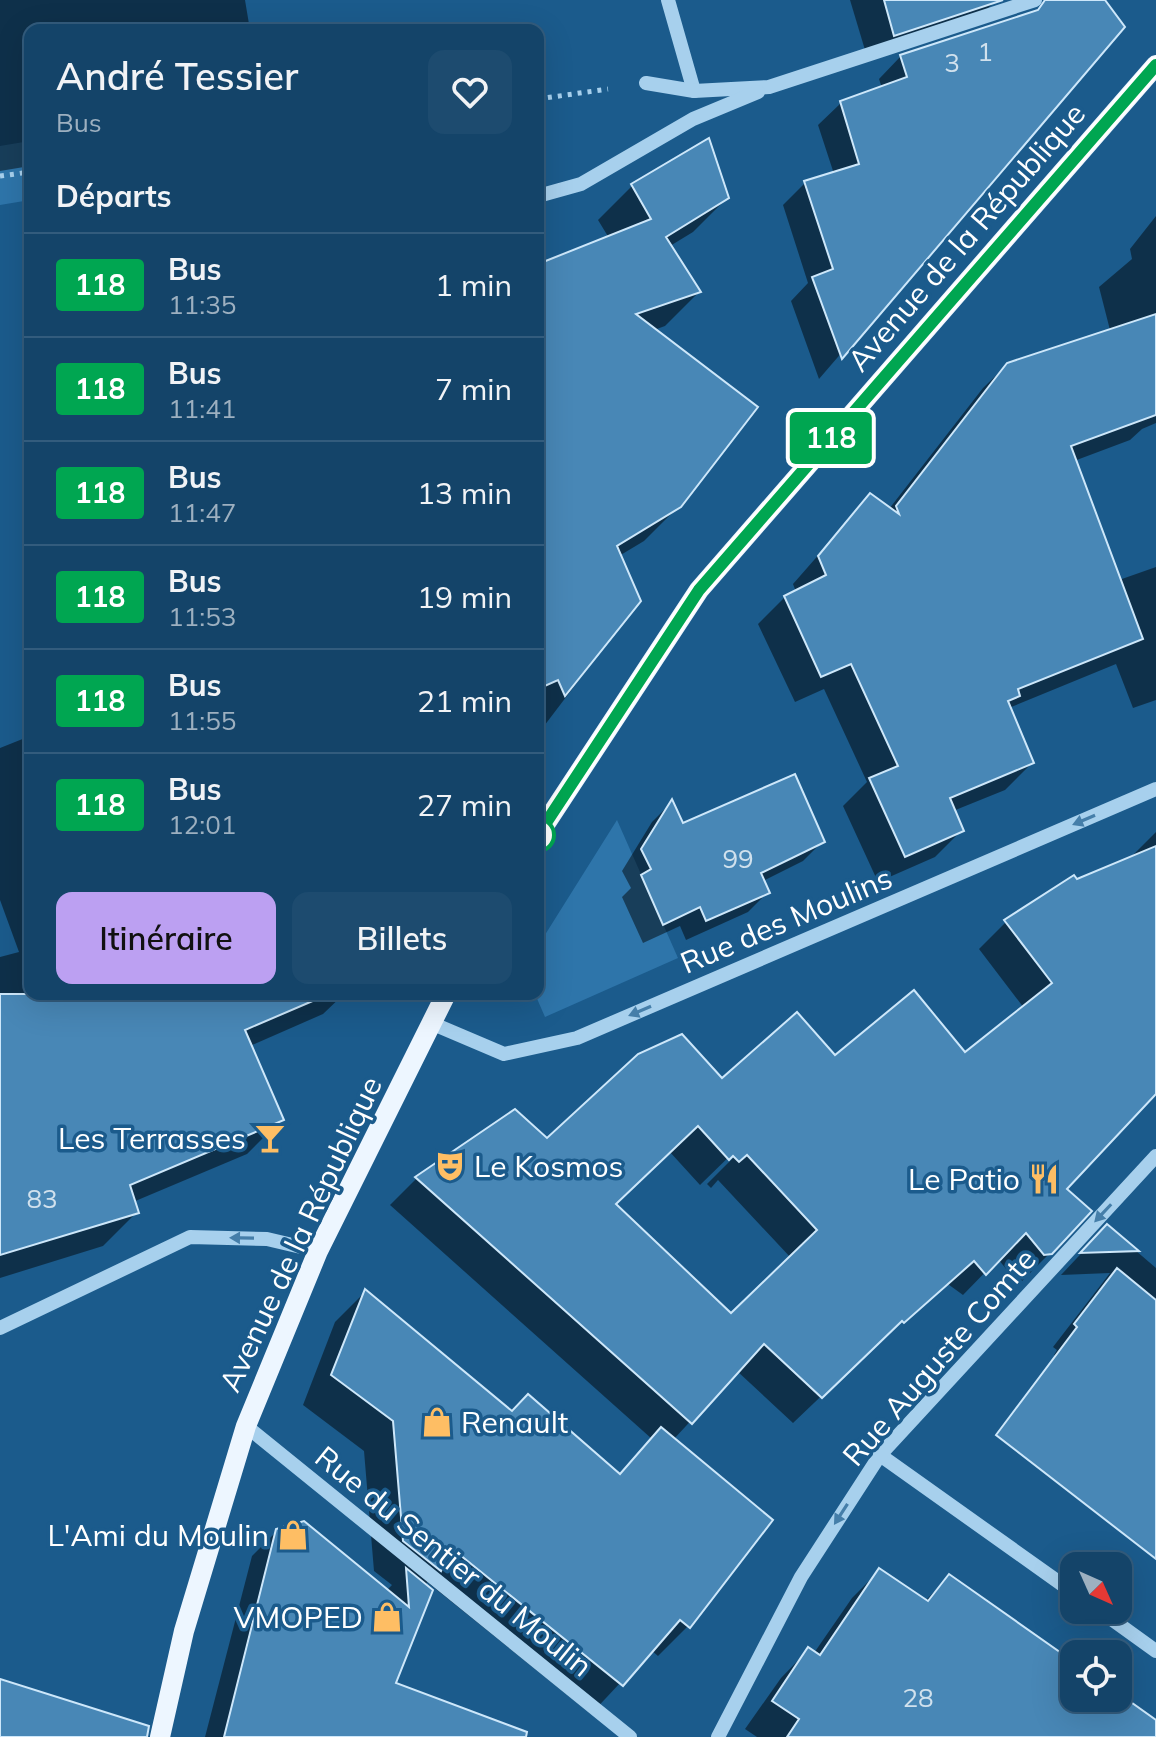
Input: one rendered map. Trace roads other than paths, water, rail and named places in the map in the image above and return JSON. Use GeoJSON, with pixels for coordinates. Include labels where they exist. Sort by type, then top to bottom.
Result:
{"type":"FeatureCollection","features":[{"type":"Feature","properties":{"kind":"main road","name":"Avenue de la République"},"geometry":{"type":"LineString","coordinates":[[544,826],[699,590],[1156,65]]}},
{"type":"Feature","properties":{"kind":"main road","name":"Avenue de la République"},"geometry":{"type":"LineString","coordinates":[[160,1737],[184,1631],[246,1426],[318,1251],[443,1000]]}},
{"type":"Feature","properties":{"kind":"street"},"geometry":{"type":"LineString","coordinates":[[668,0],[694,91]]}},
{"type":"Feature","properties":{"kind":"street"},"geometry":{"type":"LineString","coordinates":[[544,194],[581,184],[693,119],[769,87],[1035,0]]}},
{"type":"Feature","properties":{"kind":"street"},"geometry":{"type":"LineString","coordinates":[[646,83],[694,91],[769,87]]}},
{"type":"Feature","properties":{"kind":"street","name":"Rue des Moulins"},"geometry":{"type":"LineString","coordinates":[[431,1023],[504,1054],[577,1038],[1156,789]]}},
{"type":"Feature","properties":{"kind":"street","name":"Rue Auguste Comte"},"geometry":{"type":"LineString","coordinates":[[718,1737],[801,1577],[880,1455],[1156,1156]]}},
{"type":"Feature","properties":{"kind":"street"},"geometry":{"type":"LineString","coordinates":[[0,1328],[190,1237],[267,1239],[318,1251]]}},
{"type":"Feature","properties":{"kind":"street","name":"Rue du Sentier du Moulin"},"geometry":{"type":"LineString","coordinates":[[246,1426],[630,1737]]}},
{"type":"Feature","properties":{"kind":"street"},"geometry":{"type":"LineString","coordinates":[[880,1455],[1060,1583]]}},
{"type":"Feature","properties":{"kind":"street"},"geometry":{"type":"LineString","coordinates":[[1118,1624],[1156,1651]]}},
{"type":"Feature","properties":{"kind":"place","name":"Les Terrasses"},"geometry":{"type":"Point","coordinates":[270,1138]}},
{"type":"Feature","properties":{"kind":"place","name":"Le Kosmos"},"geometry":{"type":"Point","coordinates":[450,1166]}},
{"type":"Feature","properties":{"kind":"place","name":"Le Patio"},"geometry":{"type":"Point","coordinates":[1044,1179]}},
{"type":"Feature","properties":{"kind":"place","name":"Renault"},"geometry":{"type":"Point","coordinates":[437,1422]}},
{"type":"Feature","properties":{"kind":"place","name":"L'Ami du Moulin"},"geometry":{"type":"Point","coordinates":[293,1535]}},
{"type":"Feature","properties":{"kind":"place","name":"VMOPED"},"geometry":{"type":"Point","coordinates":[387,1617]}}]}
